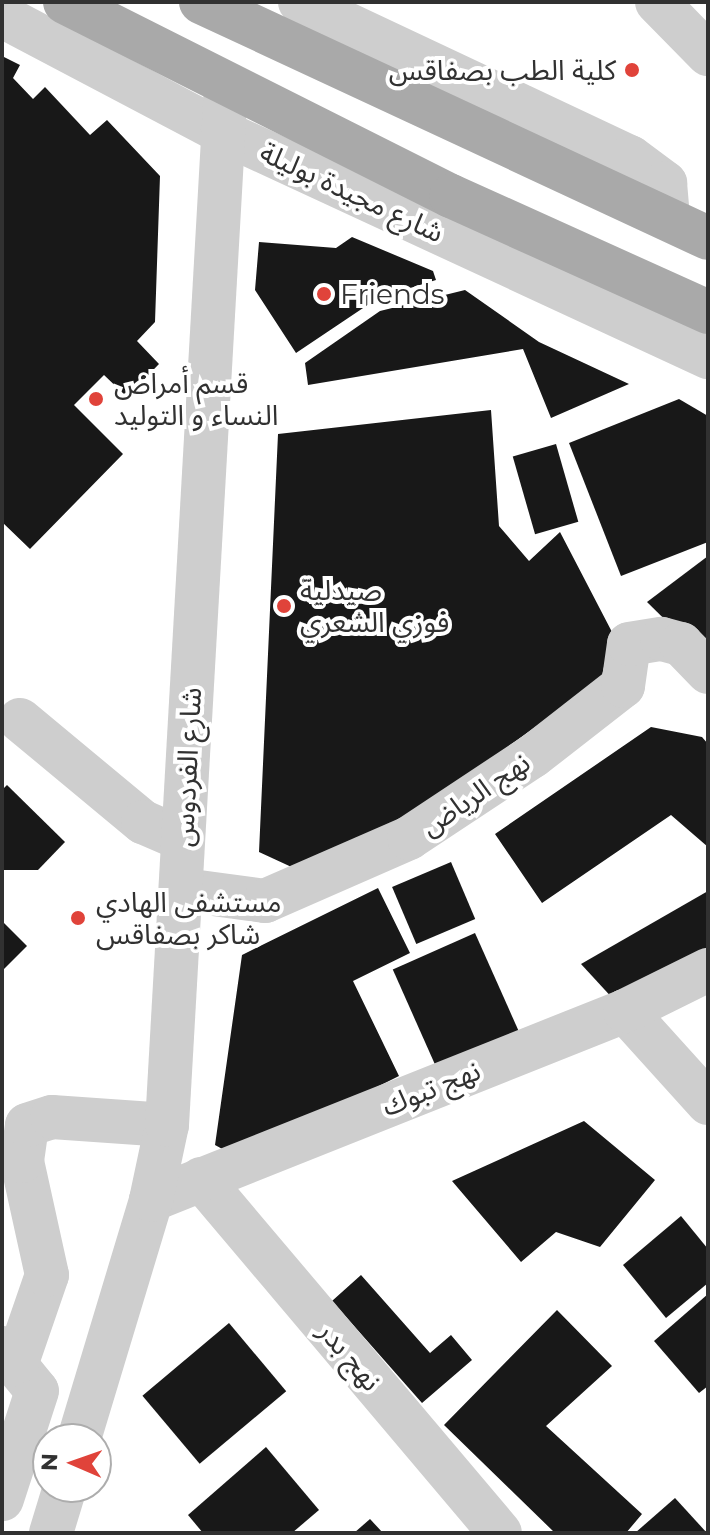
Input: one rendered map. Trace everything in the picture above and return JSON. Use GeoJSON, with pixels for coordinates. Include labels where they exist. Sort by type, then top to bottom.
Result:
{"type":"FeatureCollection","features":[{"type":"Feature","properties":{"kind":"main road","name":"شارع مجيدة بوليلة"},"geometry":{"type":"LineString","coordinates":[[65,2],[226,87],[708,312]]}},
{"type":"Feature","properties":{"kind":"main road"},"geometry":{"type":"LineString","coordinates":[[201,2],[708,238]]}},
{"type":"Feature","properties":{"kind":"street"},"geometry":{"type":"LineString","coordinates":[[300,2],[630,157],[665,183],[668,219]]}},
{"type":"Feature","properties":{"kind":"street"},"geometry":{"type":"LineString","coordinates":[[657,2],[708,54]]}},
{"type":"Feature","properties":{"kind":"street","name":"شارع مجيدة بوليلة"},"geometry":{"type":"LineString","coordinates":[[2,16],[222,132],[708,357]]}},
{"type":"Feature","properties":{"kind":"street","name":"شارع الفردوس"},"geometry":{"type":"LineString","coordinates":[[84,1423],[151,1200],[167,1125],[184,890],[182,839],[226,87]]}},
{"type":"Feature","properties":{"kind":"street","name":"نهج الرياض"},"geometry":{"type":"LineString","coordinates":[[184,890],[265,901],[409,838],[533,756],[623,686],[629,644],[662,639],[681,644],[708,672]]}},
{"type":"Feature","properties":{"kind":"street"},"geometry":{"type":"LineString","coordinates":[[8,719],[143,822],[182,839]]}},
{"type":"Feature","properties":{"kind":"street","name":"نهج تبوك"},"geometry":{"type":"LineString","coordinates":[[151,1200],[625,1011],[708,970]]}},
{"type":"Feature","properties":{"kind":"street"},"geometry":{"type":"LineString","coordinates":[[625,1011],[708,1103]]}},
{"type":"Feature","properties":{"kind":"street"},"geometry":{"type":"LineString","coordinates":[[2,1499],[37,1391],[10,1355],[47,1275],[22,1161],[27,1125],[52,1117],[167,1125]]}},
{"type":"Feature","properties":{"kind":"street","name":"نهج بدر"},"geometry":{"type":"LineString","coordinates":[[201,1179],[500,1533]]}},
{"type":"Feature","properties":{"kind":"street"},"geometry":{"type":"LineString","coordinates":[[51,1533],[60,1503]]}},
{"type":"Feature","properties":{"kind":"building"},"geometry":{"type":"Polygon","coordinates":[[[2,56],[20,65],[13,78],[33,99],[45,87],[90,135],[107,120],[160,176],[155,322],[137,341],[159,364],[127,397],[104,375],[74,405],[123,454],[30,549],[2,522],[2,56]]]}},
{"type":"Feature","properties":{"kind":"building","name":"Friends"},"geometry":{"type":"Polygon","coordinates":[[[352,237],[433,271],[436,280],[378,298],[296,353],[255,290],[259,242],[336,248],[352,237]]]}},
{"type":"Feature","properties":{"kind":"building"},"geometry":{"type":"Polygon","coordinates":[[[465,290],[539,342],[629,384],[551,418],[523,349],[308,385],[305,363],[380,311],[465,290]]]}},
{"type":"Feature","properties":{"kind":"building"},"geometry":{"type":"Polygon","coordinates":[[[679,399],[708,416],[708,542],[621,576],[569,443],[679,399]]]}},
{"type":"Feature","properties":{"kind":"building"},"geometry":{"type":"Polygon","coordinates":[[[491,410],[499,526],[529,561],[560,532],[612,632],[601,680],[397,826],[298,870],[259,852],[278,434],[491,410]]]}},
{"type":"Feature","properties":{"kind":"building"},"geometry":{"type":"Polygon","coordinates":[[[556,444],[578,522],[535,534],[513,456],[556,444]]]}},
{"type":"Feature","properties":{"kind":"building"},"geometry":{"type":"Polygon","coordinates":[[[708,556],[708,662],[647,602],[708,556]]]}},
{"type":"Feature","properties":{"kind":"building"},"geometry":{"type":"Polygon","coordinates":[[[651,727],[702,737],[708,744],[708,847],[671,815],[542,903],[495,834],[651,727]]]}},
{"type":"Feature","properties":{"kind":"building"},"geometry":{"type":"Polygon","coordinates":[[[7,785],[65,842],[38,870],[2,870],[2,790],[7,785]]]}},
{"type":"Feature","properties":{"kind":"building"},"geometry":{"type":"Polygon","coordinates":[[[451,862],[475,919],[416,944],[392,887],[451,862]]]}},
{"type":"Feature","properties":{"kind":"building"},"geometry":{"type":"Polygon","coordinates":[[[378,888],[410,953],[353,981],[399,1076],[237,1157],[215,1145],[242,955],[378,888]]]}},
{"type":"Feature","properties":{"kind":"building"},"geometry":{"type":"Polygon","coordinates":[[[708,891],[708,955],[616,1002],[581,964],[708,891]]]}},
{"type":"Feature","properties":{"kind":"building"},"geometry":{"type":"Polygon","coordinates":[[[2,921],[27,946],[2,971],[2,921]]]}},
{"type":"Feature","properties":{"kind":"building"},"geometry":{"type":"Polygon","coordinates":[[[475,933],[521,1035],[438,1072],[393,970],[475,933]]]}},
{"type":"Feature","properties":{"kind":"building"},"geometry":{"type":"Polygon","coordinates":[[[584,1121],[655,1180],[600,1247],[556,1232],[521,1262],[452,1181],[584,1121]]]}},
{"type":"Feature","properties":{"kind":"building"},"geometry":{"type":"Polygon","coordinates":[[[681,1216],[708,1249],[708,1283],[666,1318],[623,1265],[681,1216]]]}},
{"type":"Feature","properties":{"kind":"building"},"geometry":{"type":"Polygon","coordinates":[[[361,1275],[430,1353],[451,1335],[472,1360],[422,1403],[332,1301],[361,1275]]]}},
{"type":"Feature","properties":{"kind":"building"},"geometry":{"type":"Polygon","coordinates":[[[708,1294],[708,1386],[699,1393],[654,1341],[708,1294]]]}},
{"type":"Feature","properties":{"kind":"building"},"geometry":{"type":"Polygon","coordinates":[[[557,1310],[612,1366],[546,1426],[642,1514],[626,1533],[555,1533],[444,1425],[557,1310]]]}},
{"type":"Feature","properties":{"kind":"building"},"geometry":{"type":"Polygon","coordinates":[[[229,1323],[286,1391],[200,1464],[142,1396],[229,1323]]]}},
{"type":"Feature","properties":{"kind":"building"},"geometry":{"type":"Polygon","coordinates":[[[266,1447],[319,1510],[292,1533],[203,1533],[188,1515],[266,1447]]]}},
{"type":"Feature","properties":{"kind":"building"},"geometry":{"type":"Polygon","coordinates":[[[675,1498],[707,1533],[635,1533],[675,1498]]]}},
{"type":"Feature","properties":{"kind":"building"},"geometry":{"type":"Polygon","coordinates":[[[370,1519],[383,1533],[354,1533],[370,1519]]]}},
{"type":"Feature","properties":{"kind":"place","name":"كلية الطب بصفاقس"},"geometry":{"type":"Point","coordinates":[632,70]}},
{"type":"Feature","properties":{"kind":"place","name":"Friends"},"geometry":{"type":"Point","coordinates":[324,294]}},
{"type":"Feature","properties":{"kind":"place","name":"قسم أمراض النساء و التوليد"},"geometry":{"type":"Point","coordinates":[96,399]}},
{"type":"Feature","properties":{"kind":"place","name":"صيدلية فوزي الشعري"},"geometry":{"type":"Point","coordinates":[284,606]}},
{"type":"Feature","properties":{"kind":"place","name":"مستشفى الهادي شاكر بصفاقس"},"geometry":{"type":"Point","coordinates":[78,918]}}]}
